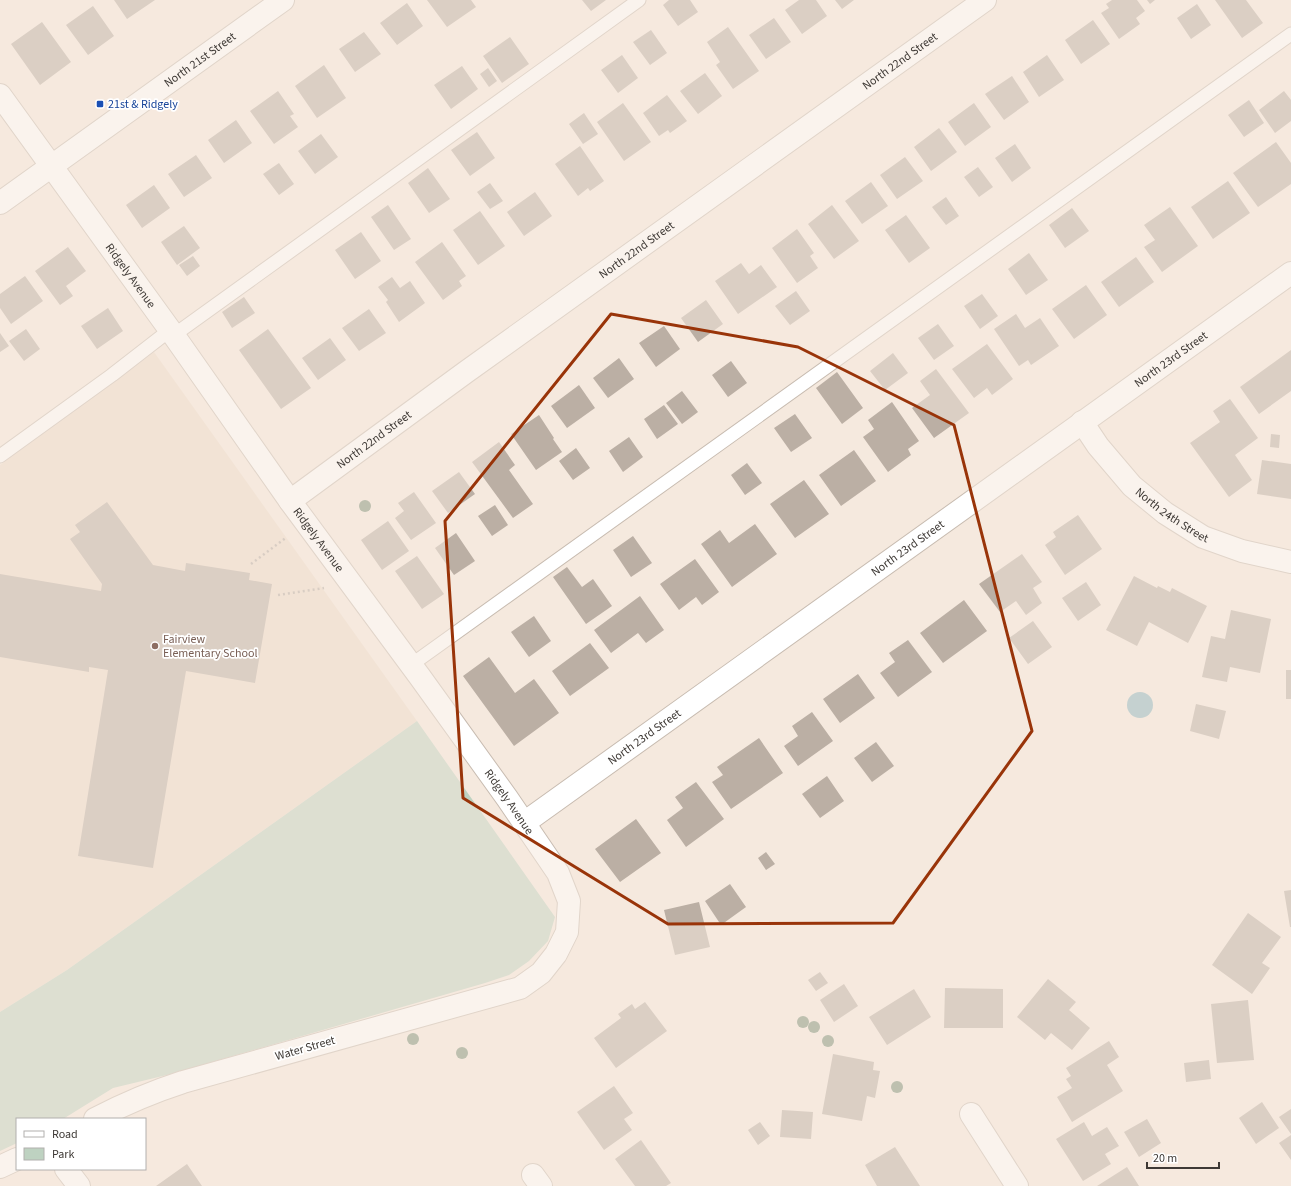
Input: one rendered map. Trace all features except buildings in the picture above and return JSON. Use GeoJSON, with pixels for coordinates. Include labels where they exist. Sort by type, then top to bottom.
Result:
{"type":"FeatureCollection","features":[{"type":"Feature","properties":{"kind":"street","name":"North 21st Street"},"geometry":{"type":"LineString","coordinates":[[0,203],[283,0]]}},
{"type":"Feature","properties":{"kind":"street","name":"North 22nd Street"},"geometry":{"type":"LineString","coordinates":[[290,501],[466,372],[985,0]]}},
{"type":"Feature","properties":{"kind":"street","name":"Ridgely Avenue"},"geometry":{"type":"LineString","coordinates":[[0,95],[172,333],[290,501],[411,665],[558,873],[570,901],[567,932],[556,954],[541,973],[520,988]]}},
{"type":"Feature","properties":{"kind":"street","name":"North 23rd Street"},"geometry":{"type":"LineString","coordinates":[[524,823],[1291,273]]}},
{"type":"Feature","properties":{"kind":"street","name":"North 24th Street"},"geometry":{"type":"LineString","coordinates":[[1082,422],[1098,446],[1132,486],[1165,513],[1203,537],[1242,552],[1291,562]]}},
{"type":"Feature","properties":{"kind":"street","name":"Water Street"},"geometry":{"type":"LineString","coordinates":[[97,1118],[152,1092],[183,1082],[520,988]]}},
{"type":"Feature","properties":{"kind":"street"},"geometry":{"type":"LineString","coordinates":[[971,1114],[1017,1186]]}},
{"type":"Feature","properties":{"kind":"street"},"geometry":{"type":"LineString","coordinates":[[0,1167],[16,1159]]}},
{"type":"Feature","properties":{"kind":"street"},"geometry":{"type":"LineString","coordinates":[[67,1170],[79,1186]]}},
{"type":"Feature","properties":{"kind":"lane"},"geometry":{"type":"LineString","coordinates":[[0,456],[639,0]]}},
{"type":"Feature","properties":{"kind":"lane"},"geometry":{"type":"LineString","coordinates":[[411,665],[1291,34]]}},
{"type":"Feature","properties":{"kind":"path"},"geometry":{"type":"LineString","coordinates":[[250,564],[288,537]]}},
{"type":"Feature","properties":{"kind":"path"},"geometry":{"type":"LineString","coordinates":[[278,595],[324,588]]}},
{"type":"Feature","properties":{"kind":"highlighted area"},"geometry":{"type":"Polygon","coordinates":[[[611,314],[798,347],[954,425],[1032,731],[893,923],[668,924],[463,798],[445,521],[611,314]]]}},
{"type":"Feature","properties":{"kind":"shaded area"},"geometry":{"type":"Polygon","coordinates":[[[154,352],[417,721],[67,970],[0,1012],[0,465],[154,352]]]}},
{"type":"Feature","properties":{"kind":"green space"},"geometry":{"type":"Polygon","coordinates":[[[417,721],[555,917],[548,941],[529,961],[509,975],[171,1074],[113,1088],[65,1118],[16,1118],[16,1143],[0,1151],[0,1012],[67,970],[417,721]]]}},
{"type":"Feature","properties":{"kind":"water"},"geometry":{"type":"Polygon","coordinates":[[[1140,692],[1149,696],[1153,705],[1149,714],[1140,718],[1131,714],[1127,705],[1131,696],[1140,692]]]}},
{"type":"Feature","properties":{"kind":"place","name":"21st & Ridgely"},"geometry":{"type":"Point","coordinates":[100,104]}},
{"type":"Feature","properties":{"kind":"place","name":"Fairview Elementary School"},"geometry":{"type":"Point","coordinates":[155,646]}}]}
